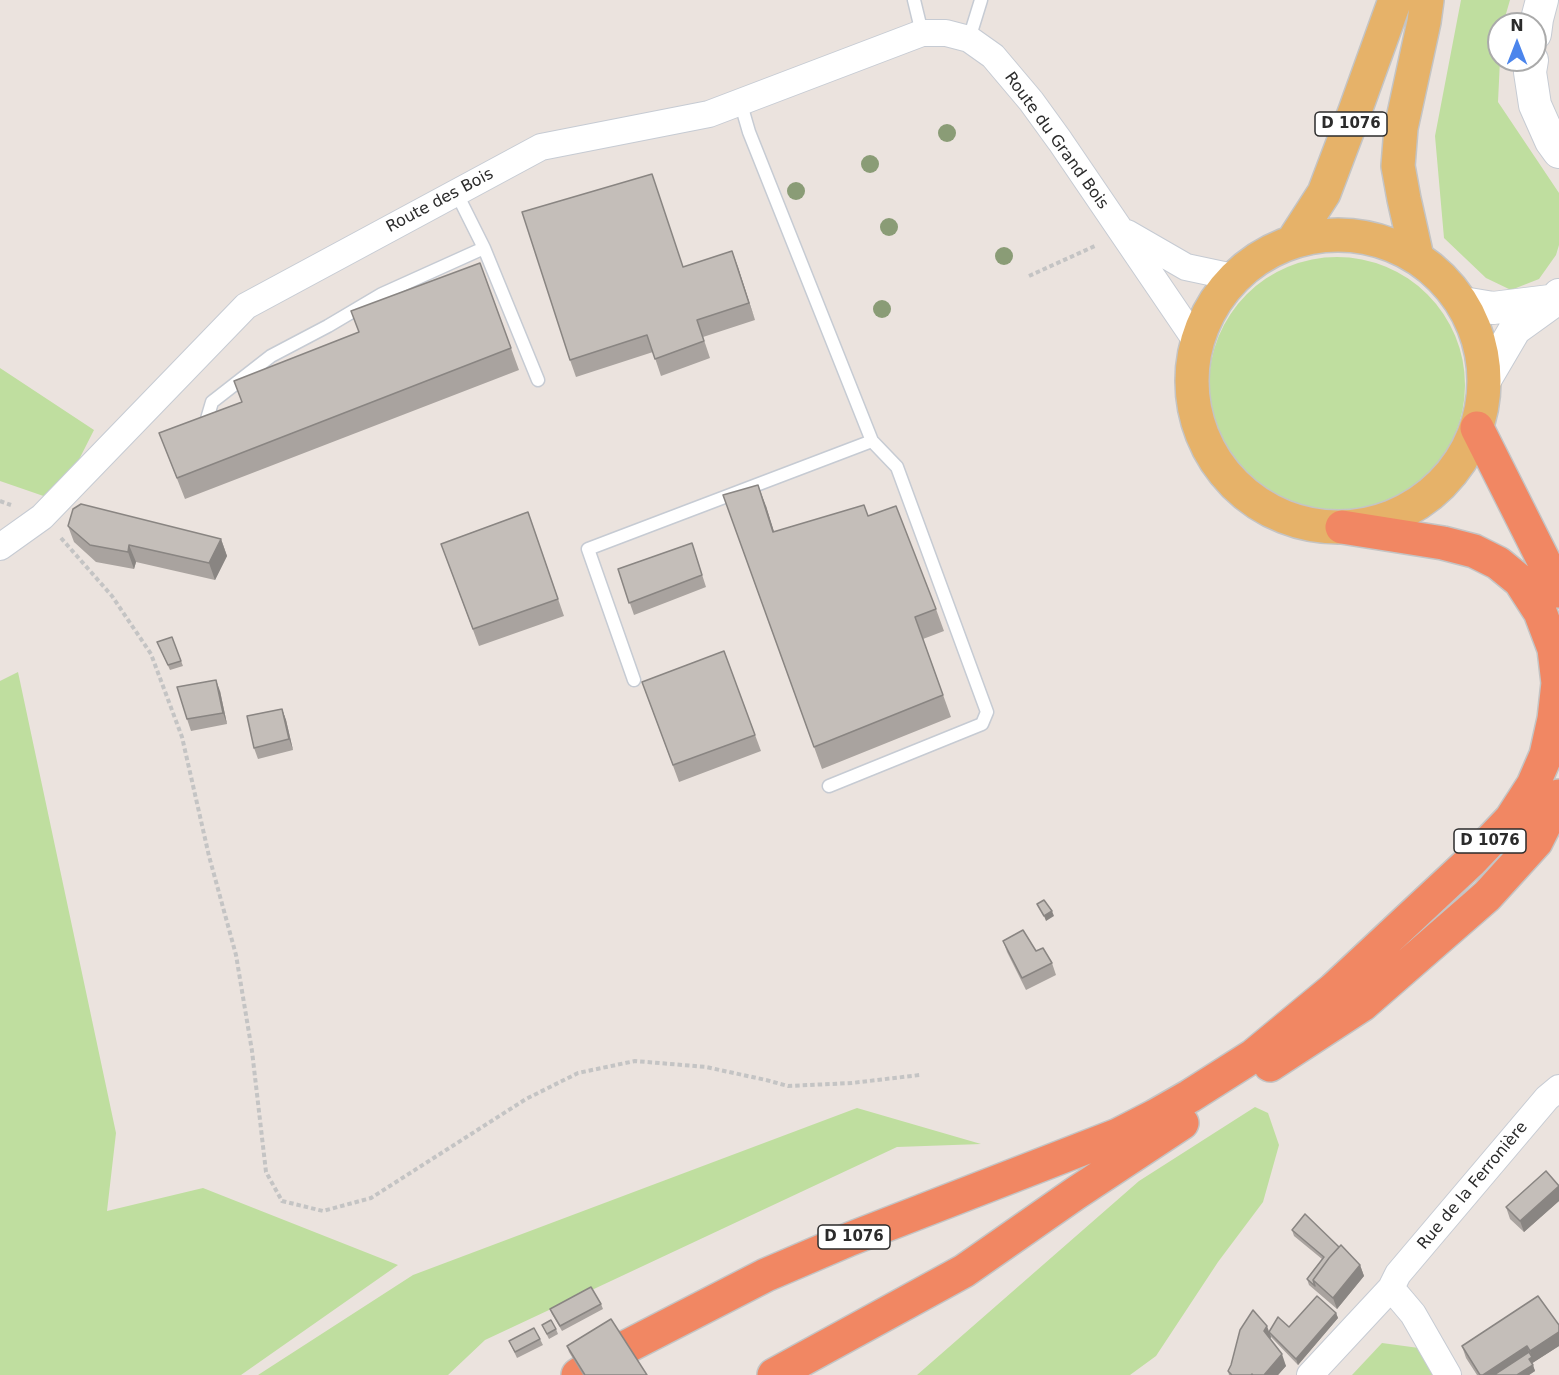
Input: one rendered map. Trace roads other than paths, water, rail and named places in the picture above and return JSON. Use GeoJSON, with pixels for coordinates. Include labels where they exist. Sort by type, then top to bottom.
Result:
{"type":"FeatureCollection","features":[{"type":"Feature","properties":{"kind":"highway"},"geometry":{"type":"LineString","coordinates":[[1477,428],[1559,591]]}},
{"type":"Feature","properties":{"kind":"highway","name":"D 1076"},"geometry":{"type":"LineString","coordinates":[[589,1368],[766,1275],[860,1235],[1118,1135],[1181,1101],[1253,1056],[1334,989],[1472,861],[1511,819],[1533,785],[1546,755],[1554,719],[1558,683],[1554,650],[1540,612],[1520,581],[1498,563],[1473,551],[1443,543],[1342,527]]}},
{"type":"Feature","properties":{"kind":"highway","name":"D 1076"},"geometry":{"type":"LineString","coordinates":[[774,1375],[964,1271],[1076,1193],[1362,1005],[1486,896],[1536,842],[1559,796]]}},
{"type":"Feature","properties":{"kind":"main road","name":"D 1076"},"geometry":{"type":"LineString","coordinates":[[1293,241],[1324,193],[1395,0]]}},
{"type":"Feature","properties":{"kind":"main road","name":"D 1076"},"geometry":{"type":"LineString","coordinates":[[1417,257],[1398,166],[1401,128],[1427,0]]}},
{"type":"Feature","properties":{"kind":"main road"},"geometry":{"type":"LineString","coordinates":[[1335,234],[1367,238],[1378,240],[1417,257],[1443,277],[1463,303],[1479,340],[1485,380],[1477,428],[1457,467],[1426,499],[1386,519],[1342,527],[1297,521],[1256,502],[1222,471],[1200,432],[1191,387],[1196,341],[1211,307],[1233,277],[1261,256],[1293,241],[1335,234]]}},
{"type":"Feature","properties":{"kind":"street","name":"Route du Grand Bois"},"geometry":{"type":"LineString","coordinates":[[922,33],[946,33],[969,39],[993,56],[1031,101],[1122,230],[1196,341]]}},
{"type":"Feature","properties":{"kind":"street","name":"Route des Bois"},"geometry":{"type":"LineString","coordinates":[[0,547],[42,517],[246,306],[542,147],[709,114],[922,33]]}},
{"type":"Feature","properties":{"kind":"street"},"geometry":{"type":"LineString","coordinates":[[1530,72],[1535,105],[1551,141],[1559,152]]}},
{"type":"Feature","properties":{"kind":"street","name":"Route du Grand Bois"},"geometry":{"type":"LineString","coordinates":[[1122,230],[1186,267],[1233,277]]}},
{"type":"Feature","properties":{"kind":"street"},"geometry":{"type":"LineString","coordinates":[[1463,303],[1493,308],[1556,298]]}},
{"type":"Feature","properties":{"kind":"street"},"geometry":{"type":"LineString","coordinates":[[1485,380],[1515,329],[1556,298]]}},
{"type":"Feature","properties":{"kind":"street","name":"Rue de la Ferronière"},"geometry":{"type":"LineString","coordinates":[[1310,1375],[1391,1288],[1398,1275],[1420,1248],[1547,1098],[1559,1088]]}},
{"type":"Feature","properties":{"kind":"street"},"geometry":{"type":"LineString","coordinates":[[1391,1288],[1413,1314],[1448,1375]]}},
{"type":"Feature","properties":{"kind":"lane"},"geometry":{"type":"LineString","coordinates":[[914,0],[922,33]]}},
{"type":"Feature","properties":{"kind":"lane"},"geometry":{"type":"LineString","coordinates":[[969,39],[981,0]]}},
{"type":"Feature","properties":{"kind":"lane"},"geometry":{"type":"LineString","coordinates":[[740,101],[749,132],[872,441],[897,467],[987,712],[982,724],[829,786]]}},
{"type":"Feature","properties":{"kind":"lane"},"geometry":{"type":"LineString","coordinates":[[456,192],[484,248],[538,380]]}},
{"type":"Feature","properties":{"kind":"lane"},"geometry":{"type":"LineString","coordinates":[[207,419],[212,402],[271,356],[382,294],[484,248]]}},
{"type":"Feature","properties":{"kind":"lane"},"geometry":{"type":"LineString","coordinates":[[634,680],[588,549],[872,441]]}}]}
